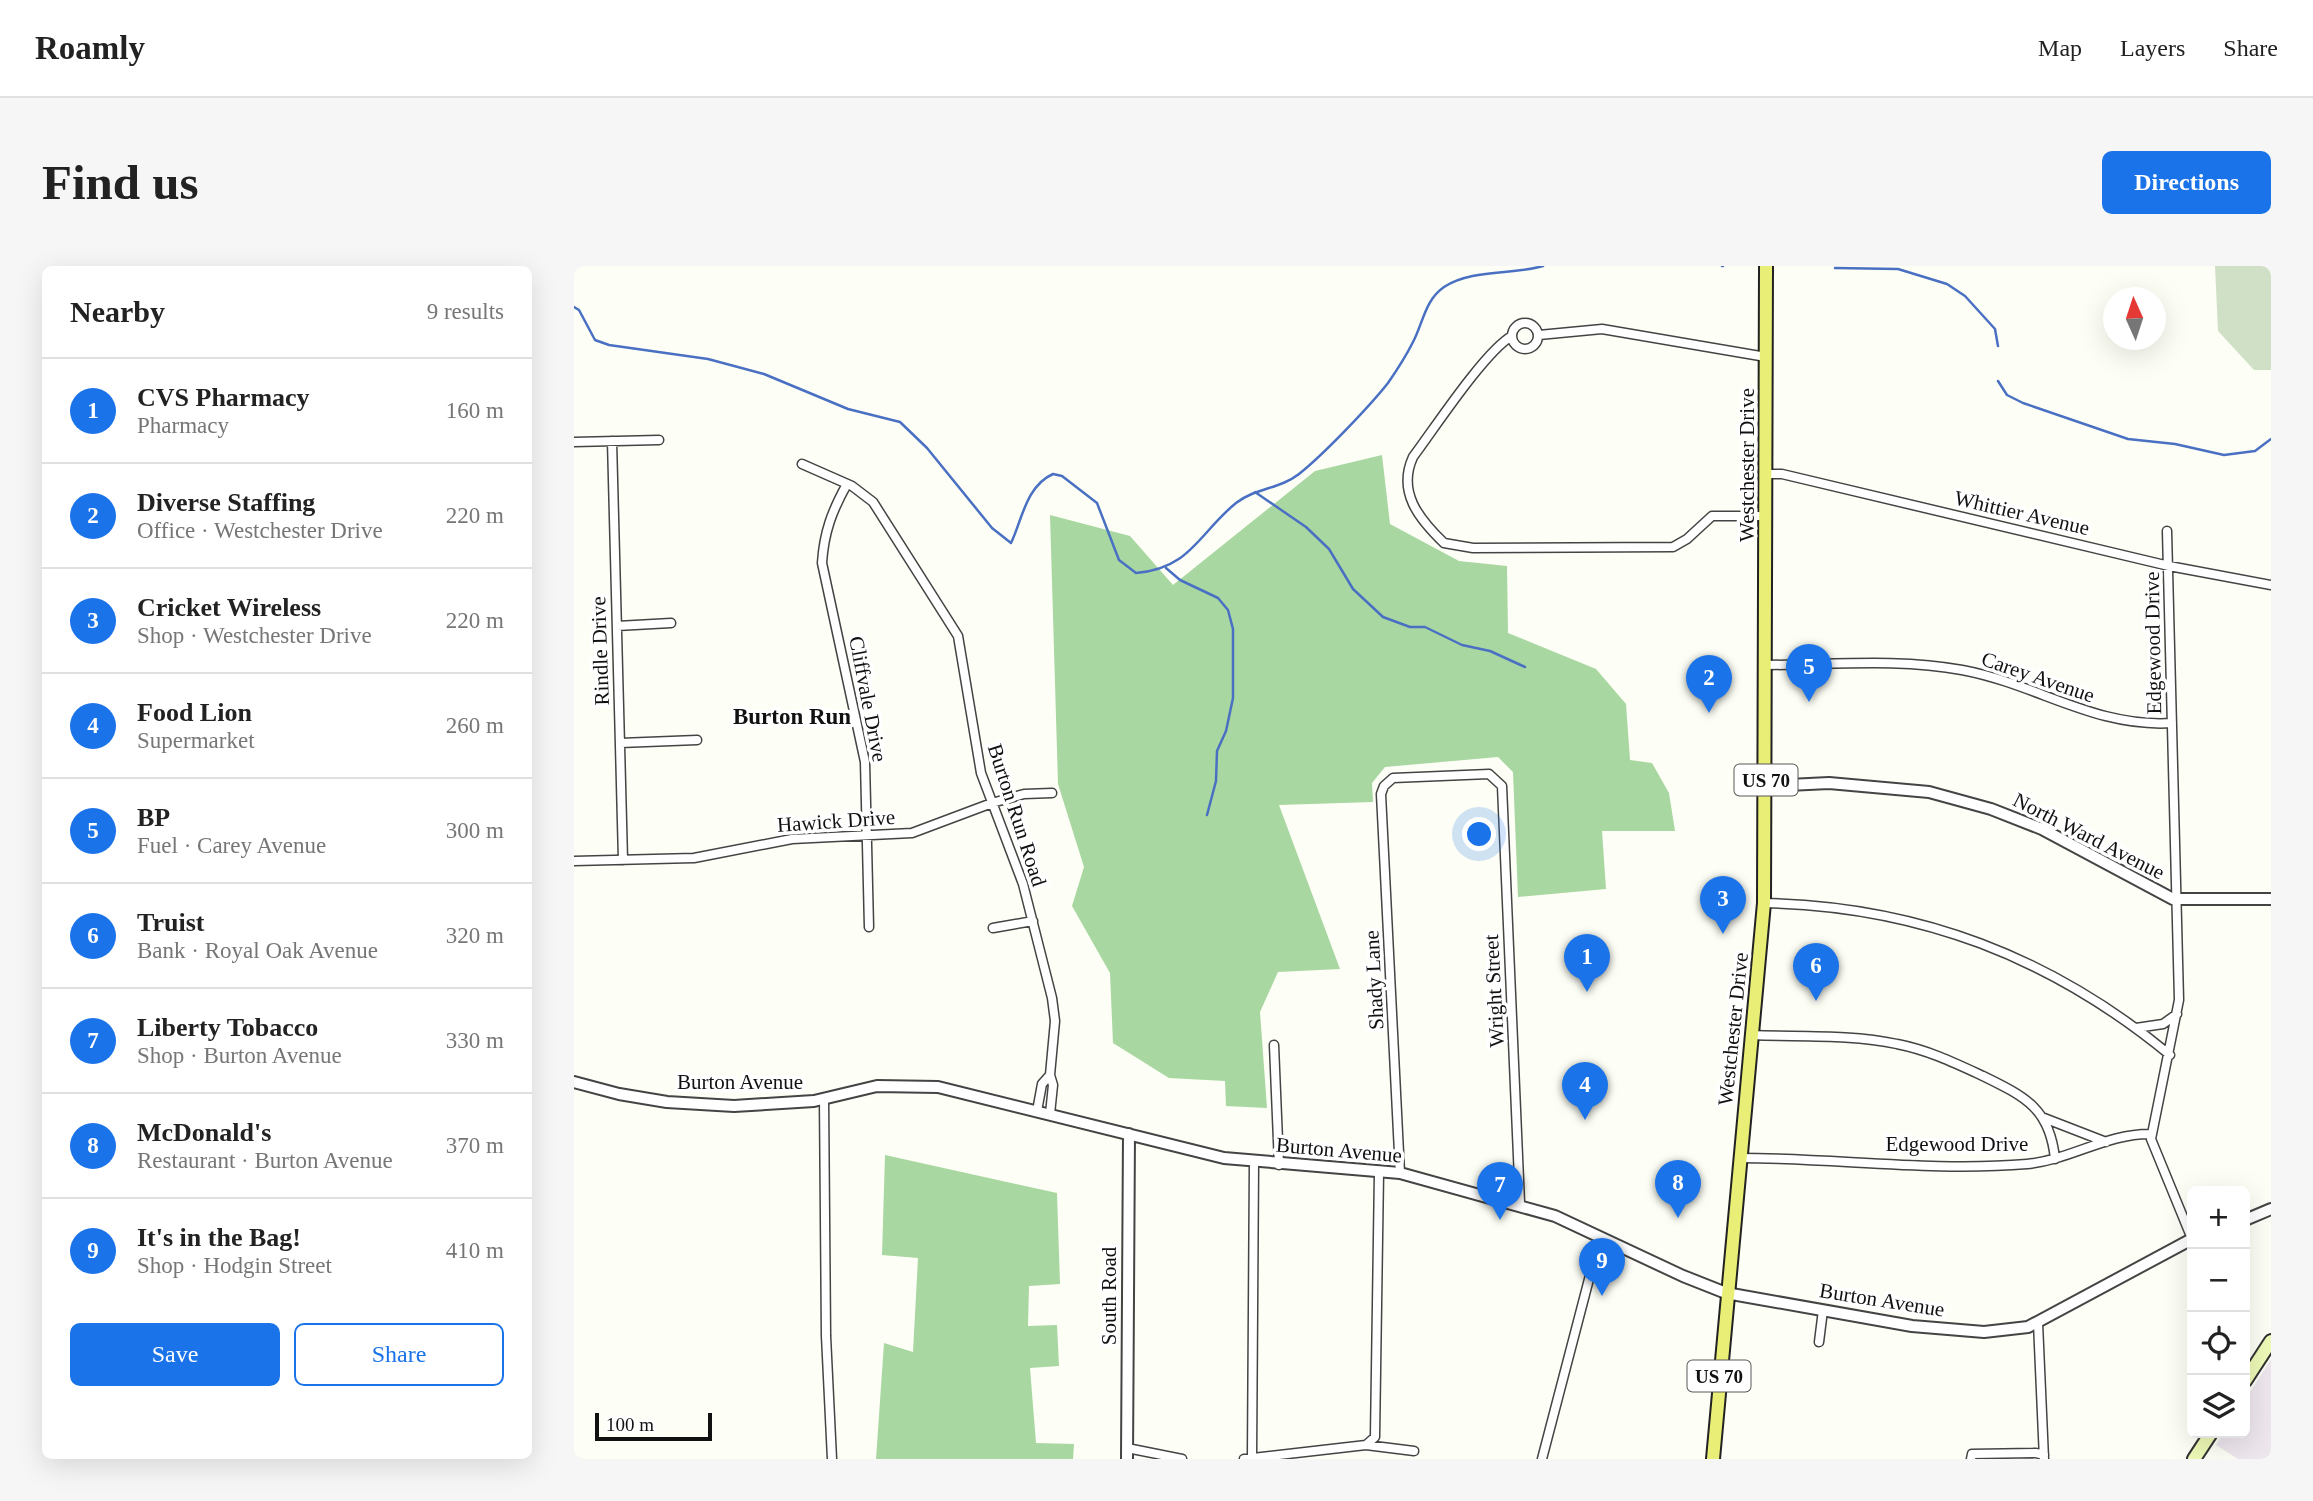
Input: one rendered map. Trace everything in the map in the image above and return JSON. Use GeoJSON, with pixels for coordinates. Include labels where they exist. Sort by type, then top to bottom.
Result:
{"type":"FeatureCollection","features":[{"type":"Feature","properties":{"kind":"main road","name":"Westchester Drive"},"geometry":{"type":"LineString","coordinates":[[1713,1459],[1726,1293],[1764,903],[1766,266]]}},
{"type":"Feature","properties":{"kind":"main road"},"geometry":{"type":"LineString","coordinates":[[2249,1375],[2271,1340]]}},
{"type":"Feature","properties":{"kind":"main road"},"geometry":{"type":"LineString","coordinates":[[2193,1459],[2208,1438]]}},
{"type":"Feature","properties":{"kind":"street"},"geometry":{"type":"LineString","coordinates":[[1539,335],[1531,325],[1522,323],[1515,328],[1512,336],[1502,342],[1488,359],[1413,457],[1407,471],[1409,498],[1444,543],[1473,548],[1673,547],[1687,539],[1712,516],[1766,516]]}},
{"type":"Feature","properties":{"kind":"street"},"geometry":{"type":"LineString","coordinates":[[1539,335],[1602,328],[1766,357]]}},
{"type":"Feature","properties":{"kind":"street"},"geometry":{"type":"LineString","coordinates":[[1512,336],[1517,347],[1525,350],[1534,347],[1539,335]]}},
{"type":"Feature","properties":{"kind":"street"},"geometry":{"type":"LineString","coordinates":[[574,442],[659,440]]}},
{"type":"Feature","properties":{"kind":"street","name":"Rindle Drive"},"geometry":{"type":"LineString","coordinates":[[612,441],[623,860]]}},
{"type":"Feature","properties":{"kind":"street","name":"Burton Run Road"},"geometry":{"type":"LineString","coordinates":[[802,464],[848,484],[873,502],[958,636],[981,773],[1023,884],[1055,1021],[1049,1075],[1053,1085],[1050,1114]]}},
{"type":"Feature","properties":{"kind":"street","name":"Whittier Avenue"},"geometry":{"type":"LineString","coordinates":[[1766,474],[1782,474],[2169,566],[2271,586]]}},
{"type":"Feature","properties":{"kind":"street","name":"Cliffvale Drive"},"geometry":{"type":"LineString","coordinates":[[848,484],[831,513],[823,537],[822,563],[865,762],[869,927]]}},
{"type":"Feature","properties":{"kind":"street","name":"Edgewood Drive"},"geometry":{"type":"LineString","coordinates":[[1740,1158],[1966,1166],[2055,1159],[2106,1142],[2151,1134],[2177,1014],[2167,531]]}},
{"type":"Feature","properties":{"kind":"street"},"geometry":{"type":"LineString","coordinates":[[617,626],[671,623]]}},
{"type":"Feature","properties":{"kind":"street","name":"Carey Avenue"},"geometry":{"type":"LineString","coordinates":[[1765,665],[1933,665],[2005,681],[2106,719],[2130,723],[2172,723]]}},
{"type":"Feature","properties":{"kind":"street"},"geometry":{"type":"LineString","coordinates":[[620,743],[696,740]]}},
{"type":"Feature","properties":{"kind":"street","name":"Wright Street"},"geometry":{"type":"LineString","coordinates":[[1384,786],[1394,778],[1480,772],[1497,778],[1502,786],[1520,1203]]}},
{"type":"Feature","properties":{"kind":"street","name":"North Ward Avenue"},"geometry":{"type":"LineString","coordinates":[[1766,786],[1829,783],[1899,788],[1991,808],[2042,830],[2134,881],[2176,899],[2271,899]]}},
{"type":"Feature","properties":{"kind":"street","name":"Shady Lane"},"geometry":{"type":"LineString","coordinates":[[1384,786],[1381,794],[1400,1172]]}},
{"type":"Feature","properties":{"kind":"street","name":"Hawick Drive"},"geometry":{"type":"LineString","coordinates":[[574,861],[694,858],[792,839],[912,834],[992,803],[1024,794],[1052,793]]}},
{"type":"Feature","properties":{"kind":"street"},"geometry":{"type":"LineString","coordinates":[[1764,903],[1861,911],[1920,922],[1966,937],[2051,973],[2136,1028],[2170,1055]]}},
{"type":"Feature","properties":{"kind":"street"},"geometry":{"type":"LineString","coordinates":[[993,929],[1032,921]]}},
{"type":"Feature","properties":{"kind":"street"},"geometry":{"type":"LineString","coordinates":[[2136,1028],[2163,1024],[2177,1014]]}},
{"type":"Feature","properties":{"kind":"street"},"geometry":{"type":"LineString","coordinates":[[1752,1035],[1855,1039],[1921,1050],[2018,1094],[2045,1118],[2106,1142]]}},
{"type":"Feature","properties":{"kind":"street"},"geometry":{"type":"LineString","coordinates":[[1274,1045],[1279,1165]]}},
{"type":"Feature","properties":{"kind":"street","name":"Burton Run Road"},"geometry":{"type":"LineString","coordinates":[[1037,1111],[1042,1084],[1049,1075]]}},
{"type":"Feature","properties":{"kind":"street","name":"Burton Avenue"},"geometry":{"type":"LineString","coordinates":[[574,1082],[623,1095],[698,1105],[777,1105],[824,1098],[865,1087],[916,1085],[1050,1114],[1224,1158],[1279,1165],[1400,1172],[1520,1203],[1726,1293],[1912,1326],[2003,1332],[2038,1323],[2187,1242]]}},
{"type":"Feature","properties":{"kind":"street"},"geometry":{"type":"LineString","coordinates":[[824,1098],[826,1336],[832,1459]]}},
{"type":"Feature","properties":{"kind":"street"},"geometry":{"type":"LineString","coordinates":[[2045,1118],[2053,1140],[2055,1159]]}},
{"type":"Feature","properties":{"kind":"street","name":"South Road"},"geometry":{"type":"LineString","coordinates":[[1127,1453],[1129,1134]]}},
{"type":"Feature","properties":{"kind":"street"},"geometry":{"type":"LineString","coordinates":[[2151,1134],[2187,1226]]}},
{"type":"Feature","properties":{"kind":"street"},"geometry":{"type":"LineString","coordinates":[[1254,1162],[1248,1458],[1366,1445],[1414,1451]]}},
{"type":"Feature","properties":{"kind":"street"},"geometry":{"type":"LineString","coordinates":[[1366,1445],[1376,1437],[1379,1172]]}},
{"type":"Feature","properties":{"kind":"street"},"geometry":{"type":"LineString","coordinates":[[2250,1218],[2271,1209]]}},
{"type":"Feature","properties":{"kind":"street"},"geometry":{"type":"LineString","coordinates":[[1542,1459],[1600,1237]]}},
{"type":"Feature","properties":{"kind":"street"},"geometry":{"type":"LineString","coordinates":[[1819,1342],[1823,1310]]}},
{"type":"Feature","properties":{"kind":"street"},"geometry":{"type":"LineString","coordinates":[[1972,1457],[2036,1453],[2044,1457],[2038,1323]]}},
{"type":"Feature","properties":{"kind":"street"},"geometry":{"type":"LineString","coordinates":[[1127,1453],[1182,1459]]}},
{"type":"Feature","properties":{"kind":"shaded area"},"geometry":{"type":"Polygon","coordinates":[[[2271,1359],[2271,1459],[2238,1459],[2216,1445],[2220,1438],[2250,1438],[2250,1392],[2271,1359]]]}},
{"type":"Feature","properties":{"kind":"green space"},"geometry":{"type":"Polygon","coordinates":[[[2215,266],[2271,266],[2271,370],[2254,370],[2218,331],[2215,266]]]}},
{"type":"Feature","properties":{"kind":"green space"},"geometry":{"type":"Polygon","coordinates":[[[1382,455],[1390,524],[1459,561],[1507,566],[1508,633],[1596,669],[1626,704],[1630,760],[1652,763],[1669,793],[1675,831],[1602,831],[1606,889],[1518,897],[1513,772],[1498,757],[1385,767],[1372,783],[1373,802],[1279,805],[1340,969],[1278,972],[1260,1012],[1267,1108],[1226,1106],[1225,1081],[1169,1078],[1113,1043],[1110,973],[1072,906],[1084,867],[1058,784],[1050,515],[1130,536],[1173,585],[1315,471],[1382,455]]]}},
{"type":"Feature","properties":{"kind":"green space"},"geometry":{"type":"Polygon","coordinates":[[[885,1155],[1057,1193],[1060,1284],[1029,1286],[1028,1326],[1057,1325],[1059,1366],[1030,1368],[1036,1443],[1074,1444],[1073,1459],[876,1459],[884,1343],[913,1352],[918,1258],[882,1255],[885,1155]]]}},
{"type":"Feature","properties":{"kind":"waterway"},"geometry":{"type":"LineString","coordinates":[[574,307],[579,310],[595,340],[609,345],[708,359],[764,374],[848,409],[900,422],[927,448],[992,528],[1011,543],[1026,504],[1037,487],[1053,474],[1062,476],[1097,503],[1119,560],[1136,573],[1169,565],[1182,557],[1236,503],[1251,494],[1292,479],[1320,455],[1388,383],[1410,347],[1428,305],[1444,287],[1467,277],[1543,266]]}},
{"type":"Feature","properties":{"kind":"waterway"},"geometry":{"type":"LineString","coordinates":[[1835,268],[1898,269],[1947,284],[1965,296],[1995,329],[1998,346]]}},
{"type":"Feature","properties":{"kind":"waterway"},"geometry":{"type":"LineString","coordinates":[[1998,381],[2007,395],[2023,403],[2128,439],[2175,444],[2224,455],[2255,451],[2271,439]]}},
{"type":"Feature","properties":{"kind":"waterway"},"geometry":{"type":"LineString","coordinates":[[1255,492],[1306,527],[1329,549],[1353,589],[1383,617],[1410,627],[1425,627],[1462,645],[1490,651],[1525,667]]}},
{"type":"Feature","properties":{"kind":"waterway"},"geometry":{"type":"LineString","coordinates":[[1166,568],[1180,580],[1218,598],[1228,610],[1233,629],[1233,698],[1226,731],[1217,751],[1216,781],[1207,815]]}},
{"type":"Feature","properties":{"kind":"place","name":"BP"},"geometry":{"type":"Point","coordinates":[1809,702]}},
{"type":"Feature","properties":{"kind":"place","name":"Diverse Staffing"},"geometry":{"type":"Point","coordinates":[1709,713]}},
{"type":"Feature","properties":{"kind":"place","name":"Cricket Wireless"},"geometry":{"type":"Point","coordinates":[1723,934]}},
{"type":"Feature","properties":{"kind":"place","name":"CVS Pharmacy"},"geometry":{"type":"Point","coordinates":[1587,992]}},
{"type":"Feature","properties":{"kind":"place","name":"Truist"},"geometry":{"type":"Point","coordinates":[1816,1001]}},
{"type":"Feature","properties":{"kind":"place","name":"Food Lion"},"geometry":{"type":"Point","coordinates":[1585,1120]}},
{"type":"Feature","properties":{"kind":"place","name":"McDonald's"},"geometry":{"type":"Point","coordinates":[1678,1218]}},
{"type":"Feature","properties":{"kind":"place","name":"Liberty Tobacco"},"geometry":{"type":"Point","coordinates":[1500,1220]}},
{"type":"Feature","properties":{"kind":"place","name":"It's in the Bag!"},"geometry":{"type":"Point","coordinates":[1602,1296]}},
{"type":"Feature","properties":{"kind":"district","name":"Burton Run"},"geometry":{"type":"Point","coordinates":[792,716]}}]}
